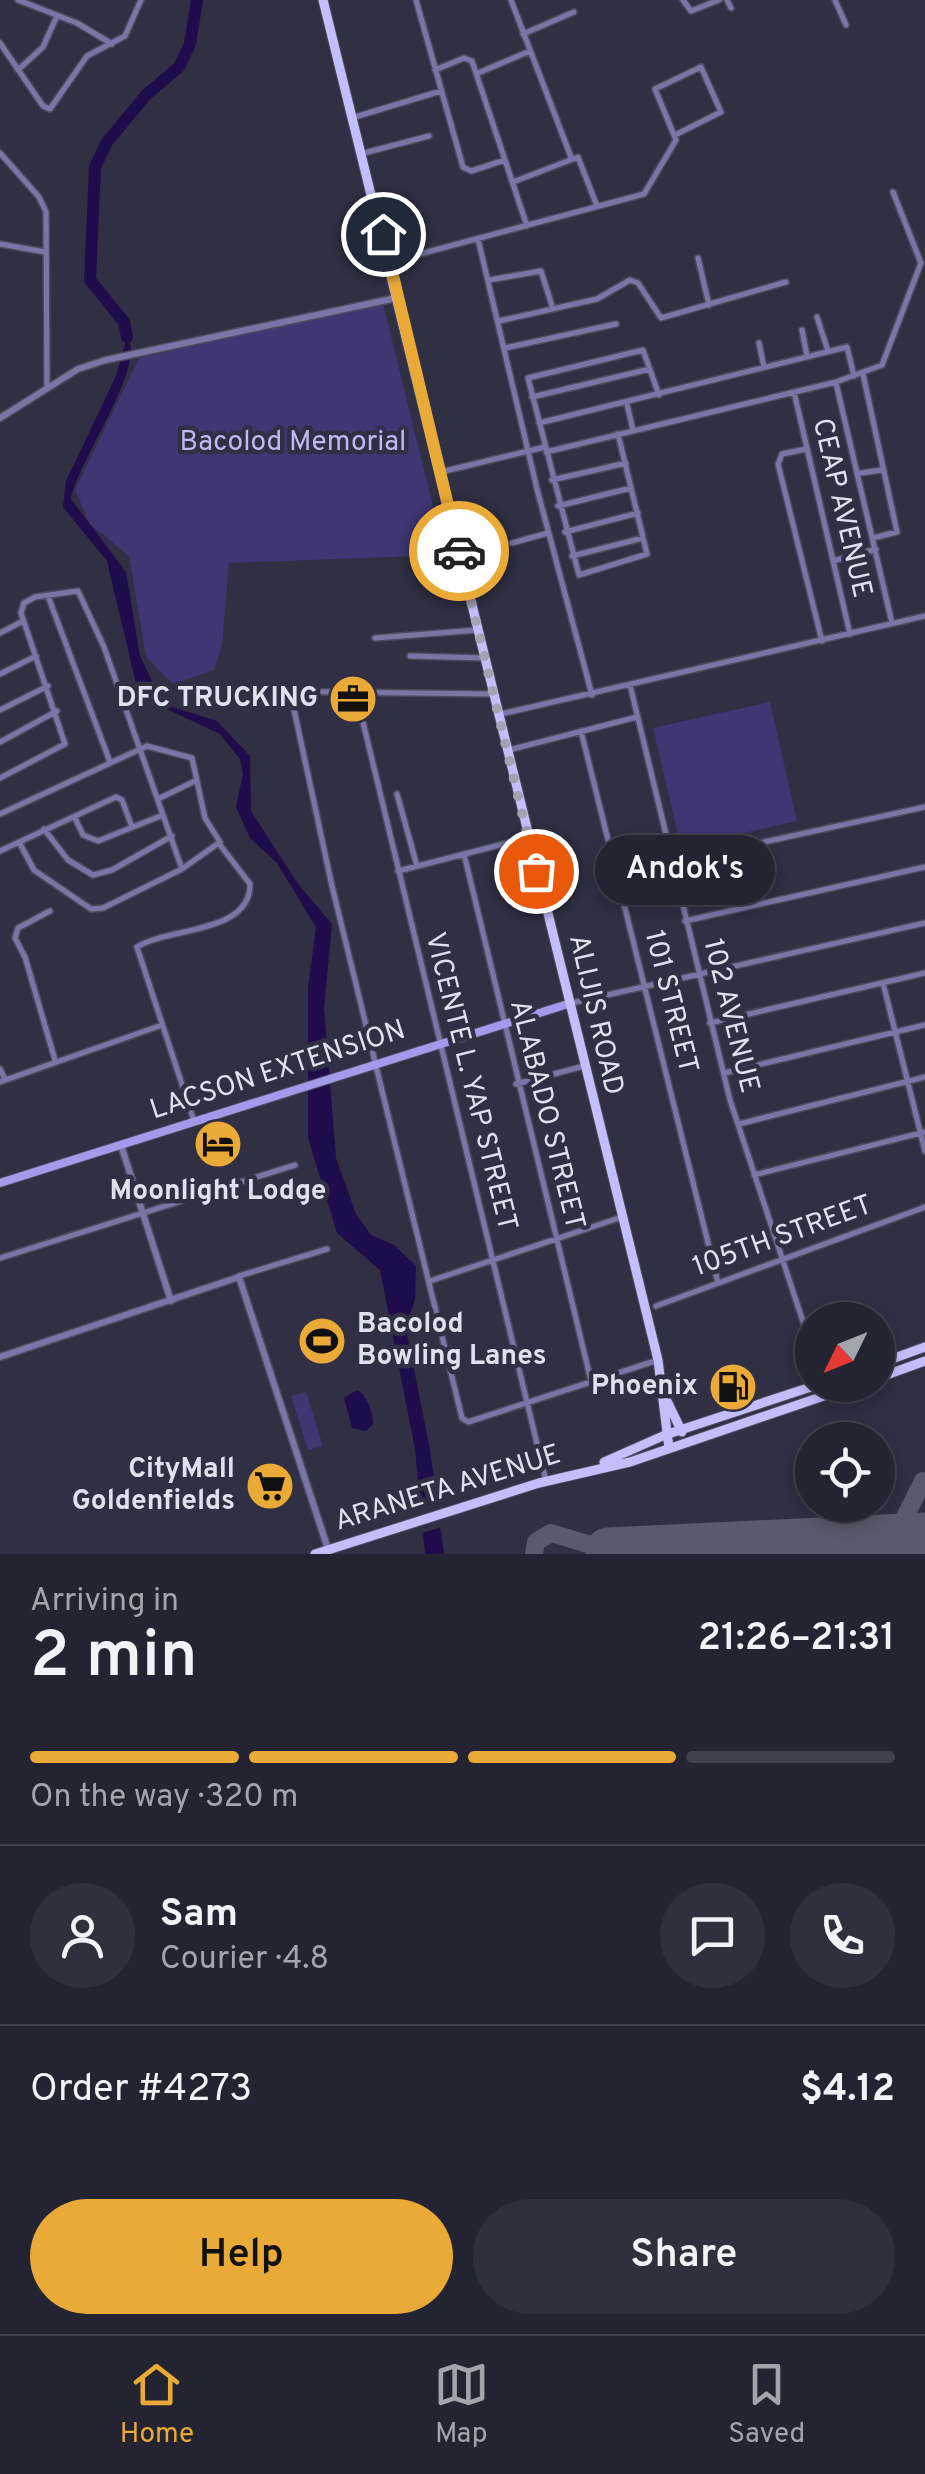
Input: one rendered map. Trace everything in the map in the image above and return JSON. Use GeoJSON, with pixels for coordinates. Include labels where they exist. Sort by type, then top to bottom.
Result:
{"type":"FeatureCollection","features":[{"type":"Feature","properties":{"kind":"main road","name":"ALIJIS ROAD"},"geometry":{"type":"LineString","coordinates":[[323,2],[364,153],[527,838],[658,1360],[666,1399],[665,1435],[670,1448]]}},
{"type":"Feature","properties":{"kind":"main road","name":"LACSON EXTENSION"},"geometry":{"type":"LineString","coordinates":[[0,1183],[570,1003]]}},
{"type":"Feature","properties":{"kind":"main road"},"geometry":{"type":"LineString","coordinates":[[895,1358],[925,1348]]}},
{"type":"Feature","properties":{"kind":"main road"},"geometry":{"type":"LineString","coordinates":[[895,1372],[925,1361]]}},
{"type":"Feature","properties":{"kind":"main road","name":"ARANETA AVENUE"},"geometry":{"type":"LineString","coordinates":[[596,1467],[665,1435],[795,1392]]}},
{"type":"Feature","properties":{"kind":"main road","name":"ALIJIS ROAD"},"geometry":{"type":"LineString","coordinates":[[666,1399],[686,1444]]}},
{"type":"Feature","properties":{"kind":"main road","name":"ARANETA AVENUE"},"geometry":{"type":"LineString","coordinates":[[315,1554],[546,1481],[686,1444],[796,1402]]}},
{"type":"Feature","properties":{"kind":"street"},"geometry":{"type":"LineString","coordinates":[[18,0],[56,18],[78,23],[112,44]]}},
{"type":"Feature","properties":{"kind":"street"},"geometry":{"type":"LineString","coordinates":[[0,43],[43,106],[50,109],[78,65],[126,36],[141,0]]}},
{"type":"Feature","properties":{"kind":"street"},"geometry":{"type":"LineString","coordinates":[[323,2],[336,0]]}},
{"type":"Feature","properties":{"kind":"street"},"geometry":{"type":"LineString","coordinates":[[416,0],[463,168],[470,171],[505,160]]}},
{"type":"Feature","properties":{"kind":"street"},"geometry":{"type":"LineString","coordinates":[[512,0],[571,158]]}},
{"type":"Feature","properties":{"kind":"street"},"geometry":{"type":"LineString","coordinates":[[683,0],[692,12],[720,0]]}},
{"type":"Feature","properties":{"kind":"street"},"geometry":{"type":"LineString","coordinates":[[727,0],[731,8]]}},
{"type":"Feature","properties":{"kind":"street"},"geometry":{"type":"LineString","coordinates":[[834,0],[846,24]]}},
{"type":"Feature","properties":{"kind":"street"},"geometry":{"type":"LineString","coordinates":[[523,34],[574,12]]}},
{"type":"Feature","properties":{"kind":"street"},"geometry":{"type":"LineString","coordinates":[[18,70],[43,47],[56,18]]}},
{"type":"Feature","properties":{"kind":"street"},"geometry":{"type":"LineString","coordinates":[[476,74],[530,51]]}},
{"type":"Feature","properties":{"kind":"street"},"geometry":{"type":"LineString","coordinates":[[436,70],[468,58],[527,226]]}},
{"type":"Feature","properties":{"kind":"street"},"geometry":{"type":"LineString","coordinates":[[390,262],[644,194],[674,145],[675,135],[655,89],[701,67],[721,112],[675,135]]}},
{"type":"Feature","properties":{"kind":"street"},"geometry":{"type":"LineString","coordinates":[[355,117],[442,90]]}},
{"type":"Feature","properties":{"kind":"street"},"geometry":{"type":"LineString","coordinates":[[364,153],[429,136]]}},
{"type":"Feature","properties":{"kind":"street"},"geometry":{"type":"LineString","coordinates":[[0,153],[44,205],[47,389]]}},
{"type":"Feature","properties":{"kind":"street"},"geometry":{"type":"LineString","coordinates":[[513,182],[571,158],[580,160],[598,206]]}},
{"type":"Feature","properties":{"kind":"street"},"geometry":{"type":"LineString","coordinates":[[439,472],[618,434],[863,373],[888,356],[921,262],[894,192]]}},
{"type":"Feature","properties":{"kind":"street"},"geometry":{"type":"LineString","coordinates":[[478,238],[528,451],[592,695]]}},
{"type":"Feature","properties":{"kind":"street"},"geometry":{"type":"LineString","coordinates":[[0,244],[45,252]]}},
{"type":"Feature","properties":{"kind":"street"},"geometry":{"type":"LineString","coordinates":[[698,258],[709,305]]}},
{"type":"Feature","properties":{"kind":"street"},"geometry":{"type":"LineString","coordinates":[[488,280],[541,271],[553,309]]}},
{"type":"Feature","properties":{"kind":"street"},"geometry":{"type":"LineString","coordinates":[[500,321],[597,299],[630,280],[638,283],[658,317],[786,282]]}},
{"type":"Feature","properties":{"kind":"street"},"geometry":{"type":"LineString","coordinates":[[0,418],[78,369],[106,360],[397,298]]}},
{"type":"Feature","properties":{"kind":"street"},"geometry":{"type":"LineString","coordinates":[[817,316],[828,352]]}},
{"type":"Feature","properties":{"kind":"street"},"geometry":{"type":"LineString","coordinates":[[504,348],[616,324]]}},
{"type":"Feature","properties":{"kind":"street"},"geometry":{"type":"LineString","coordinates":[[802,330],[807,357]]}},
{"type":"Feature","properties":{"kind":"street"},"geometry":{"type":"LineString","coordinates":[[759,344],[764,367]]}},
{"type":"Feature","properties":{"kind":"street"},"geometry":{"type":"LineString","coordinates":[[539,423],[847,347],[854,376]]}},
{"type":"Feature","properties":{"kind":"street"},"geometry":{"type":"LineString","coordinates":[[618,434],[648,554],[576,574],[528,378],[643,350],[659,395]]}},
{"type":"Feature","properties":{"kind":"street"},"geometry":{"type":"LineString","coordinates":[[532,397],[650,369]]}},
{"type":"Feature","properties":{"kind":"street"},"geometry":{"type":"LineString","coordinates":[[863,373],[897,532],[874,538]]}},
{"type":"Feature","properties":{"kind":"street"},"geometry":{"type":"LineString","coordinates":[[836,382],[892,624]]}},
{"type":"Feature","properties":{"kind":"street","name":"CEAP AVENUE"},"geometry":{"type":"LineString","coordinates":[[794,392],[850,634]]}},
{"type":"Feature","properties":{"kind":"street"},"geometry":{"type":"LineString","coordinates":[[626,403],[633,430]]}},
{"type":"Feature","properties":{"kind":"street"},"geometry":{"type":"LineString","coordinates":[[806,448],[782,454],[778,464],[822,641]]}},
{"type":"Feature","properties":{"kind":"street"},"geometry":{"type":"LineString","coordinates":[[552,480],[626,463]]}},
{"type":"Feature","properties":{"kind":"street"},"geometry":{"type":"LineString","coordinates":[[860,473],[882,470]]}},
{"type":"Feature","properties":{"kind":"street"},"geometry":{"type":"LineString","coordinates":[[558,506],[631,488]]}},
{"type":"Feature","properties":{"kind":"street"},"geometry":{"type":"LineString","coordinates":[[566,532],[638,513]]}},
{"type":"Feature","properties":{"kind":"street"},"geometry":{"type":"LineString","coordinates":[[512,543],[550,533]]}},
{"type":"Feature","properties":{"kind":"street"},"geometry":{"type":"LineString","coordinates":[[572,556],[644,538]]}},
{"type":"Feature","properties":{"kind":"street"},"geometry":{"type":"LineString","coordinates":[[833,561],[876,549]]}},
{"type":"Feature","properties":{"kind":"street"},"geometry":{"type":"LineString","coordinates":[[0,778],[65,744],[58,712],[24,621],[24,603],[72,590],[81,593],[182,869]]}},
{"type":"Feature","properties":{"kind":"street"},"geometry":{"type":"LineString","coordinates":[[48,595],[110,762]]}},
{"type":"Feature","properties":{"kind":"street"},"geometry":{"type":"LineString","coordinates":[[498,714],[925,616]]}},
{"type":"Feature","properties":{"kind":"street"},"geometry":{"type":"LineString","coordinates":[[0,633],[24,621]]}},
{"type":"Feature","properties":{"kind":"street"},"geometry":{"type":"LineString","coordinates":[[375,638],[478,630]]}},
{"type":"Feature","properties":{"kind":"street"},"geometry":{"type":"LineString","coordinates":[[0,674],[36,656]]}},
{"type":"Feature","properties":{"kind":"street"},"geometry":{"type":"LineString","coordinates":[[410,656],[485,658]]}},
{"type":"Feature","properties":{"kind":"street","name":"102 AVENUE"},"geometry":{"type":"LineString","coordinates":[[630,685],[696,972],[738,1124],[795,1302]]}},
{"type":"Feature","properties":{"kind":"street"},"geometry":{"type":"LineString","coordinates":[[0,710],[48,686]]}},
{"type":"Feature","properties":{"kind":"street"},"geometry":{"type":"LineString","coordinates":[[290,691],[314,814],[464,1420],[592,1385],[658,1360]]}},
{"type":"Feature","properties":{"kind":"street"},"geometry":{"type":"LineString","coordinates":[[255,692],[493,694]]}},
{"type":"Feature","properties":{"kind":"street","name":"VICENTE L. YAP STREET"},"geometry":{"type":"LineString","coordinates":[[356,693],[546,1481]]}},
{"type":"Feature","properties":{"kind":"street"},"geometry":{"type":"LineString","coordinates":[[0,742],[58,712]]}},
{"type":"Feature","properties":{"kind":"street"},"geometry":{"type":"LineString","coordinates":[[507,751],[637,717]]}},
{"type":"Feature","properties":{"kind":"street","name":"101 STREET"},"geometry":{"type":"LineString","coordinates":[[581,731],[718,1283]]}},
{"type":"Feature","properties":{"kind":"street"},"geometry":{"type":"LineString","coordinates":[[0,814],[138,748],[188,755],[205,818],[250,884],[248,898],[235,916],[137,947],[194,1121]]}},
{"type":"Feature","properties":{"kind":"street"},"geometry":{"type":"LineString","coordinates":[[158,798],[196,781]]}},
{"type":"Feature","properties":{"kind":"street"},"geometry":{"type":"LineString","coordinates":[[397,794],[417,866]]}},
{"type":"Feature","properties":{"kind":"street"},"geometry":{"type":"LineString","coordinates":[[0,851],[116,797],[122,800],[132,827]]}},
{"type":"Feature","properties":{"kind":"street"},"geometry":{"type":"LineString","coordinates":[[672,862],[925,807]]}},
{"type":"Feature","properties":{"kind":"street"},"geometry":{"type":"LineString","coordinates":[[75,818],[92,840],[104,840],[163,815]]}},
{"type":"Feature","properties":{"kind":"street"},"geometry":{"type":"LineString","coordinates":[[44,829],[68,860],[93,875],[112,870],[172,836]]}},
{"type":"Feature","properties":{"kind":"street"},"geometry":{"type":"LineString","coordinates":[[398,871],[527,838]]}},
{"type":"Feature","properties":{"kind":"street"},"geometry":{"type":"LineString","coordinates":[[19,842],[34,870],[91,909],[103,908],[182,869],[220,845]]}},
{"type":"Feature","properties":{"kind":"street","name":"ALABADO STREET"},"geometry":{"type":"LineString","coordinates":[[464,854],[516,1084],[592,1385]]}},
{"type":"Feature","properties":{"kind":"street"},"geometry":{"type":"LineString","coordinates":[[685,922],[925,867]]}},
{"type":"Feature","properties":{"kind":"street"},"geometry":{"type":"LineString","coordinates":[[50,911],[18,928],[14,938],[25,956],[55,1060]]}},
{"type":"Feature","properties":{"kind":"street"},"geometry":{"type":"LineString","coordinates":[[570,1003],[925,923]]}},
{"type":"Feature","properties":{"kind":"street"},"geometry":{"type":"LineString","coordinates":[[710,1023],[925,973]]}},
{"type":"Feature","properties":{"kind":"street"},"geometry":{"type":"LineString","coordinates":[[882,983],[925,1152]]}},
{"type":"Feature","properties":{"kind":"street"},"geometry":{"type":"LineString","coordinates":[[724,1074],[925,1024]]}},
{"type":"Feature","properties":{"kind":"street"},"geometry":{"type":"LineString","coordinates":[[0,1069],[3,1080],[162,1025]]}},
{"type":"Feature","properties":{"kind":"street"},"geometry":{"type":"LineString","coordinates":[[516,1084],[584,1066]]}},
{"type":"Feature","properties":{"kind":"street"},"geometry":{"type":"LineString","coordinates":[[738,1124],[925,1078]]}},
{"type":"Feature","properties":{"kind":"street"},"geometry":{"type":"LineString","coordinates":[[754,1174],[922,1133]]}},
{"type":"Feature","properties":{"kind":"street"},"geometry":{"type":"LineString","coordinates":[[121,1145],[171,1301]]}},
{"type":"Feature","properties":{"kind":"street"},"geometry":{"type":"LineString","coordinates":[[0,1258],[296,1165]]}},
{"type":"Feature","properties":{"kind":"street","name":"105TH STREET"},"geometry":{"type":"LineString","coordinates":[[656,1306],[925,1207]]}},
{"type":"Feature","properties":{"kind":"street"},"geometry":{"type":"LineString","coordinates":[[430,1281],[622,1217]]}},
{"type":"Feature","properties":{"kind":"street"},"geometry":{"type":"LineString","coordinates":[[0,1357],[327,1248]]}},
{"type":"Feature","properties":{"kind":"street"},"geometry":{"type":"LineString","coordinates":[[239,1276],[329,1552]]}},
{"type":"Feature","properties":{"kind":"green space","name":"Bacolod Memorial"},"geometry":{"type":"Polygon","coordinates":[[[383,303],[445,555],[229,563],[222,645],[214,670],[173,684],[146,657],[129,556],[90,524],[75,490],[139,358],[383,303]]]}},
{"type":"Feature","properties":{"kind":"green space"},"geometry":{"type":"Polygon","coordinates":[[[770,702],[797,821],[681,847],[653,728],[770,702]]]}},
{"type":"Feature","properties":{"kind":"green space"},"geometry":{"type":"Polygon","coordinates":[[[306,1392],[323,1446],[308,1450],[291,1396],[306,1392]]]}},
{"type":"Feature","properties":{"kind":"shaded area"},"geometry":{"type":"Polygon","coordinates":[[[127,337],[131,350],[128,369],[71,499],[126,572],[140,656],[163,704],[217,721],[250,756],[251,811],[298,884],[332,924],[324,1008],[336,1158],[356,1214],[371,1235],[394,1245],[416,1266],[415,1299],[406,1329],[430,1450],[444,1554],[425,1554],[415,1449],[380,1270],[337,1233],[308,1138],[308,988],[316,927],[277,863],[250,838],[236,807],[243,774],[240,759],[220,734],[139,696],[107,561],[63,507],[66,481],[116,376],[127,337]]]}},
{"type":"Feature","properties":{"kind":"shaded area"},"geometry":{"type":"Polygon","coordinates":[[[357,1390],[367,1400],[372,1415],[373,1424],[366,1431],[352,1428],[344,1398],[357,1390]]]}},
{"type":"Feature","properties":{"kind":"pier"},"geometry":{"type":"Polygon","coordinates":[[[442,1501],[446,1526],[419,1534],[415,1509],[442,1501]]]}},
{"type":"Feature","properties":{"kind":"waterway"},"geometry":{"type":"LineString","coordinates":[[127,337],[124,322],[90,280],[95,167],[107,142],[146,95],[179,67],[190,44],[197,0]]}},
{"type":"Feature","properties":{"kind":"taxiway"},"geometry":{"type":"LineString","coordinates":[[895,1537],[923,1481]]}},
{"type":"Feature","properties":{"kind":"taxiway"},"geometry":{"type":"LineString","coordinates":[[534,1554],[536,1542],[551,1533],[608,1550]]}},
{"type":"Feature","properties":{"kind":"runway"},"geometry":{"type":"LineString","coordinates":[[608,1550],[925,1535]]}},
{"type":"Feature","properties":{"kind":"way so far"},"geometry":{"type":"LineString","coordinates":[[459,551],[536,871]]}},
{"type":"Feature","properties":{"kind":"place","name":"DFC TRUCKING"},"geometry":{"type":"Point","coordinates":[353,699]}},
{"type":"Feature","properties":{"kind":"place","name":"Andok's"},"geometry":{"type":"Point","coordinates":[536,871]}},
{"type":"Feature","properties":{"kind":"place","name":"Moonlight Lodge"},"geometry":{"type":"Point","coordinates":[218,1144]}},
{"type":"Feature","properties":{"kind":"place","name":"Bacolod Bowling Lanes"},"geometry":{"type":"Point","coordinates":[322,1341]}},
{"type":"Feature","properties":{"kind":"place","name":"Phoenix"},"geometry":{"type":"Point","coordinates":[733,1387]}},
{"type":"Feature","properties":{"kind":"place","name":"CityMall Goldenfields"},"geometry":{"type":"Point","coordinates":[270,1486]}},
{"type":"Feature","properties":{"kind":"route"},"geometry":{"type":"LineString","coordinates":[[383,234],[459,551]]}}]}
